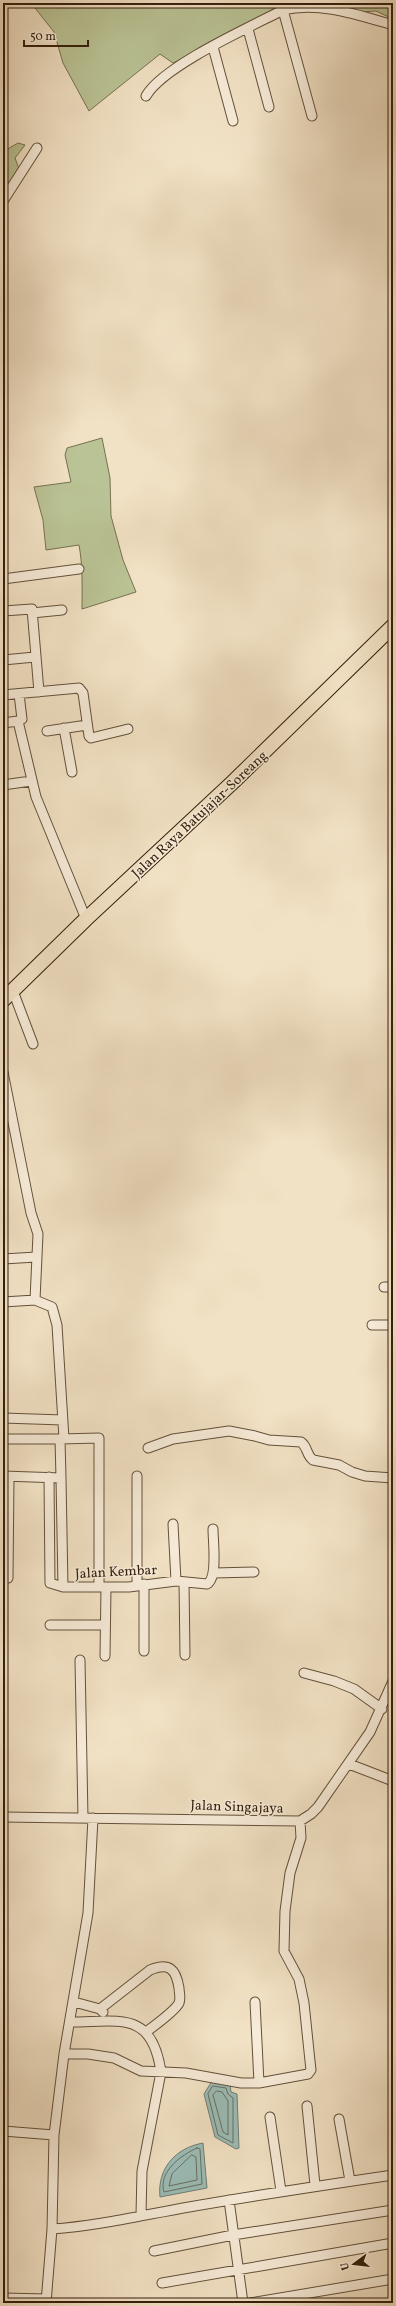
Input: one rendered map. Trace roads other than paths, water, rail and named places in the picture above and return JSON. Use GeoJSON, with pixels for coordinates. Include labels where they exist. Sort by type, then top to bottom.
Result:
{"type":"FeatureCollection","features":[{"type":"Feature","properties":{"kind":"highway","name":"Jalan Raya Batujajar-Soreang"},"geometry":{"type":"LineString","coordinates":[[6,994],[234,782],[393,626]]}},
{"type":"Feature","properties":{"kind":"street"},"geometry":{"type":"LineString","coordinates":[[146,96],[154,84],[183,63],[283,10],[296,7],[331,9],[393,25]]}},
{"type":"Feature","properties":{"kind":"street"},"geometry":{"type":"LineString","coordinates":[[283,10],[312,116]]}},
{"type":"Feature","properties":{"kind":"street"},"geometry":{"type":"LineString","coordinates":[[248,29],[269,107]]}},
{"type":"Feature","properties":{"kind":"street"},"geometry":{"type":"LineString","coordinates":[[213,47],[233,121]]}},
{"type":"Feature","properties":{"kind":"street"},"geometry":{"type":"LineString","coordinates":[[3,201],[37,148]]}},
{"type":"Feature","properties":{"kind":"street"},"geometry":{"type":"LineString","coordinates":[[3,579],[79,568]]}},
{"type":"Feature","properties":{"kind":"street"},"geometry":{"type":"LineString","coordinates":[[3,611],[31,608],[39,692]]}},
{"type":"Feature","properties":{"kind":"street"},"geometry":{"type":"LineString","coordinates":[[32,613],[62,610]]}},
{"type":"Feature","properties":{"kind":"street"},"geometry":{"type":"LineString","coordinates":[[3,660],[35,657]]}},
{"type":"Feature","properties":{"kind":"street"},"geometry":{"type":"LineString","coordinates":[[3,695],[79,688],[82,690],[87,725],[91,738],[128,729]]}},
{"type":"Feature","properties":{"kind":"street"},"geometry":{"type":"LineString","coordinates":[[3,723],[18,721],[22,718],[19,694]]}},
{"type":"Feature","properties":{"kind":"street"},"geometry":{"type":"LineString","coordinates":[[18,721],[31,781],[86,919]]}},
{"type":"Feature","properties":{"kind":"street"},"geometry":{"type":"LineString","coordinates":[[47,731],[87,725]]}},
{"type":"Feature","properties":{"kind":"street"},"geometry":{"type":"LineString","coordinates":[[64,728],[72,772]]}},
{"type":"Feature","properties":{"kind":"street"},"geometry":{"type":"LineString","coordinates":[[3,785],[31,781]]}},
{"type":"Feature","properties":{"kind":"street"},"geometry":{"type":"LineString","coordinates":[[6,994],[32,1044]]}},
{"type":"Feature","properties":{"kind":"street"},"geometry":{"type":"LineString","coordinates":[[3,1072],[31,1213],[38,1234],[35,1300],[3,1302]]}},
{"type":"Feature","properties":{"kind":"street"},"geometry":{"type":"LineString","coordinates":[[3,1259],[36,1257]]}},
{"type":"Feature","properties":{"kind":"street","name":"Jalan Kembar"},"geometry":{"type":"LineString","coordinates":[[35,1300],[52,1306],[55,1315],[63,1420],[61,1478],[63,1587],[103,1587],[180,1582],[207,1584],[212,1580],[214,1573]]}},
{"type":"Feature","properties":{"kind":"street"},"geometry":{"type":"LineString","coordinates":[[372,1325],[393,1325]]}},
{"type":"Feature","properties":{"kind":"street"},"geometry":{"type":"LineString","coordinates":[[3,1418],[63,1420]]}},
{"type":"Feature","properties":{"kind":"street"},"geometry":{"type":"LineString","coordinates":[[148,1448],[173,1439],[228,1431],[269,1440],[301,1442],[305,1445],[310,1457],[313,1460],[339,1465],[352,1472],[365,1476],[393,1478]]}},
{"type":"Feature","properties":{"kind":"street"},"geometry":{"type":"LineString","coordinates":[[3,1439],[99,1438],[105,1656]]}},
{"type":"Feature","properties":{"kind":"street"},"geometry":{"type":"LineString","coordinates":[[8,1578],[6,1476],[61,1478]]}},
{"type":"Feature","properties":{"kind":"street"},"geometry":{"type":"LineString","coordinates":[[137,1476],[140,1584],[144,1651]]}},
{"type":"Feature","properties":{"kind":"street"},"geometry":{"type":"LineString","coordinates":[[49,1477],[50,1583],[63,1587]]}},
{"type":"Feature","properties":{"kind":"street"},"geometry":{"type":"LineString","coordinates":[[173,1524],[180,1582],[185,1655]]}},
{"type":"Feature","properties":{"kind":"street"},"geometry":{"type":"LineString","coordinates":[[213,1529],[214,1573],[254,1572]]}},
{"type":"Feature","properties":{"kind":"street"},"geometry":{"type":"LineString","coordinates":[[50,1625],[105,1625]]}},
{"type":"Feature","properties":{"kind":"street"},"geometry":{"type":"LineString","coordinates":[[80,1660],[83,1818]]}},
{"type":"Feature","properties":{"kind":"street"},"geometry":{"type":"LineString","coordinates":[[304,1673],[334,1681],[354,1689],[382,1709]]}},
{"type":"Feature","properties":{"kind":"street","name":"Jalan Singajaya"},"geometry":{"type":"LineString","coordinates":[[3,1817],[300,1821],[311,1814],[318,1807],[349,1764],[390,1694],[393,1680]]}},
{"type":"Feature","properties":{"kind":"street"},"geometry":{"type":"LineString","coordinates":[[349,1764],[393,1781]]}},
{"type":"Feature","properties":{"kind":"street"},"geometry":{"type":"LineString","coordinates":[[3,2298],[46,2301],[52,2229],[54,2135],[64,2054],[74,2002],[91,1887],[93,1818]]}},
{"type":"Feature","properties":{"kind":"street"},"geometry":{"type":"LineString","coordinates":[[64,2054],[88,2054],[114,2058],[141,2071],[186,2073],[241,2083],[259,2083],[308,2074],[310,2070],[304,2003],[299,1980],[284,1951],[285,1911],[290,1872],[301,1838],[300,1821]]}},
{"type":"Feature","properties":{"kind":"street"},"geometry":{"type":"LineString","coordinates":[[100,2009],[150,1970],[159,1966],[172,1969],[177,1974],[180,1995],[178,2004],[146,2032]]}},
{"type":"Feature","properties":{"kind":"street"},"geometry":{"type":"LineString","coordinates":[[74,2002],[100,2009],[103,2012],[102,2022]]}},
{"type":"Feature","properties":{"kind":"street"},"geometry":{"type":"LineString","coordinates":[[254,2002],[259,2083]]}},
{"type":"Feature","properties":{"kind":"street"},"geometry":{"type":"LineString","coordinates":[[70,2022],[125,2021],[140,2026],[146,2032],[158,2056],[161,2072],[142,2171],[141,2215]]}},
{"type":"Feature","properties":{"kind":"street"},"geometry":{"type":"LineString","coordinates":[[307,2106],[316,2185]]}},
{"type":"Feature","properties":{"kind":"street"},"geometry":{"type":"LineString","coordinates":[[270,2117],[282,2191]]}},
{"type":"Feature","properties":{"kind":"street"},"geometry":{"type":"LineString","coordinates":[[339,2119],[350,2181]]}},
{"type":"Feature","properties":{"kind":"street"},"geometry":{"type":"LineString","coordinates":[[3,2131],[54,2135]]}},
{"type":"Feature","properties":{"kind":"street"},"geometry":{"type":"LineString","coordinates":[[52,2229],[90,2227],[141,2215],[316,2185],[393,2176]]}},
{"type":"Feature","properties":{"kind":"street"},"geometry":{"type":"LineString","coordinates":[[229,2200],[243,2303]]}},
{"type":"Feature","properties":{"kind":"street"},"geometry":{"type":"LineString","coordinates":[[154,2251],[234,2235],[393,2210]]}},
{"type":"Feature","properties":{"kind":"street"},"geometry":{"type":"LineString","coordinates":[[162,2283],[393,2243]]}},
{"type":"Feature","properties":{"kind":"street"},"geometry":{"type":"LineString","coordinates":[[250,2303],[393,2279]]}},
{"type":"Feature","properties":{"kind":"water"},"geometry":{"type":"Polygon","coordinates":[[[212,2081],[230,2084],[231,2092],[237,2094],[239,2148],[236,2149],[215,2137],[204,2094],[212,2081]]]}},
{"type":"Feature","properties":{"kind":"water"},"geometry":{"type":"Polygon","coordinates":[[[203,2143],[207,2188],[160,2197],[162,2177],[170,2161],[184,2150],[203,2143]]]}}]}
